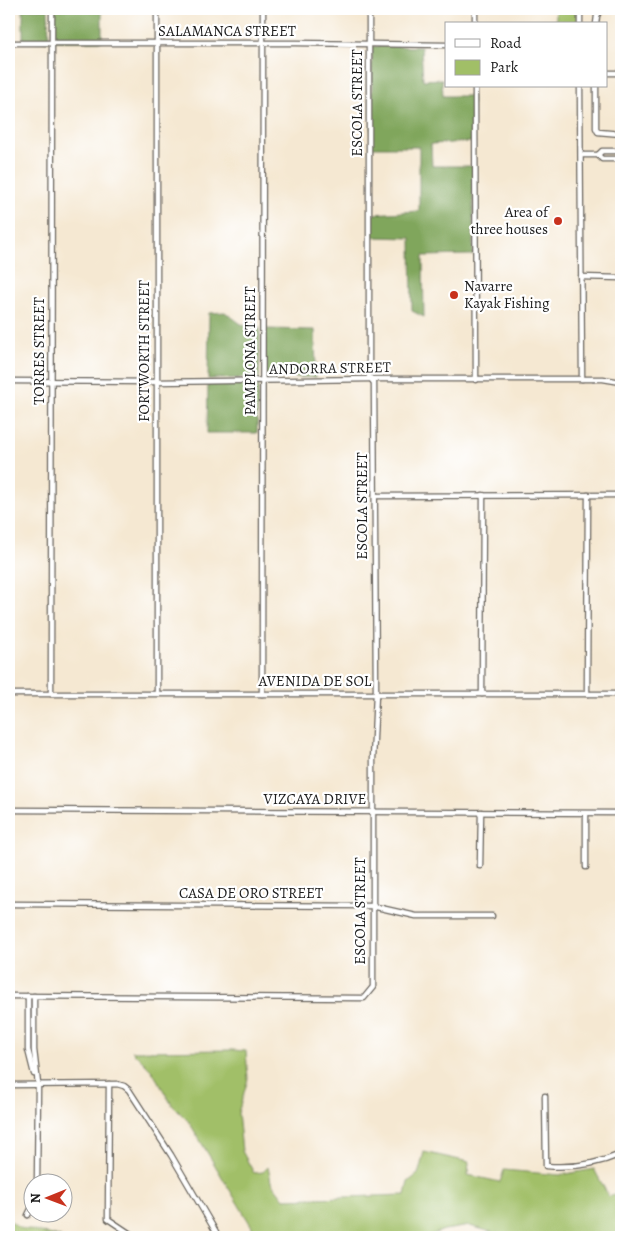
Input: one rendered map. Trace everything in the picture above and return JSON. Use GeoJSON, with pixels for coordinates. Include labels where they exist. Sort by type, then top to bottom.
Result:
{"type":"FeatureCollection","features":[{"type":"Feature","properties":{"kind":"street","name":"TORRES STREET"},"geometry":{"type":"LineString","coordinates":[[51,694],[52,9]]}},
{"type":"Feature","properties":{"kind":"street","name":"FORTWORTH STREET"},"geometry":{"type":"LineString","coordinates":[[157,9],[157,693]]}},
{"type":"Feature","properties":{"kind":"street","name":"PAMPLONA STREET"},"geometry":{"type":"LineString","coordinates":[[262,694],[263,9]]}},
{"type":"Feature","properties":{"kind":"street","name":"ESCOLA STREET"},"geometry":{"type":"LineString","coordinates":[[31,996],[364,998],[373,987],[372,906],[376,694],[374,383],[368,376],[369,9]]}},
{"type":"Feature","properties":{"kind":"street"},"geometry":{"type":"LineString","coordinates":[[475,9],[475,22]]}},
{"type":"Feature","properties":{"kind":"street"},"geometry":{"type":"LineString","coordinates":[[580,9],[580,22]]}},
{"type":"Feature","properties":{"kind":"street"},"geometry":{"type":"LineString","coordinates":[[596,22],[600,10],[621,10]]}},
{"type":"Feature","properties":{"kind":"street","name":"SALAMANCA STREET"},"geometry":{"type":"LineString","coordinates":[[9,44],[262,43],[445,45]]}},
{"type":"Feature","properties":{"kind":"street"},"geometry":{"type":"LineString","coordinates":[[608,73],[621,73]]}},
{"type":"Feature","properties":{"kind":"street"},"geometry":{"type":"LineString","coordinates":[[475,88],[476,380]]}},
{"type":"Feature","properties":{"kind":"street"},"geometry":{"type":"LineString","coordinates":[[580,88],[582,379]]}},
{"type":"Feature","properties":{"kind":"street"},"geometry":{"type":"LineString","coordinates":[[596,88],[596,128],[598,132],[621,134]]}},
{"type":"Feature","properties":{"kind":"street"},"geometry":{"type":"LineString","coordinates":[[598,155],[602,151],[621,151]]}},
{"type":"Feature","properties":{"kind":"street"},"geometry":{"type":"LineString","coordinates":[[581,154],[598,155],[602,159],[621,159]]}},
{"type":"Feature","properties":{"kind":"street"},"geometry":{"type":"LineString","coordinates":[[581,277],[621,278]]}},
{"type":"Feature","properties":{"kind":"street","name":"ANDORRA STREET"},"geometry":{"type":"LineString","coordinates":[[9,381],[603,379],[621,382]]}},
{"type":"Feature","properties":{"kind":"street"},"geometry":{"type":"LineString","coordinates":[[482,694],[483,495]]}},
{"type":"Feature","properties":{"kind":"street"},"geometry":{"type":"LineString","coordinates":[[587,694],[588,495]]}},
{"type":"Feature","properties":{"kind":"street"},"geometry":{"type":"LineString","coordinates":[[375,496],[621,495]]}},
{"type":"Feature","properties":{"kind":"street","name":"AVENIDA DE SOL"},"geometry":{"type":"LineString","coordinates":[[9,694],[621,694]]}},
{"type":"Feature","properties":{"kind":"street","name":"VIZCAYA DRIVE"},"geometry":{"type":"LineString","coordinates":[[9,810],[621,814]]}},
{"type":"Feature","properties":{"kind":"street"},"geometry":{"type":"LineString","coordinates":[[480,866],[481,812]]}},
{"type":"Feature","properties":{"kind":"street"},"geometry":{"type":"LineString","coordinates":[[586,814],[586,867]]}},
{"type":"Feature","properties":{"kind":"street","name":"CASA DE ORO STREET"},"geometry":{"type":"LineString","coordinates":[[9,904],[372,906],[416,916],[492,916]]}},
{"type":"Feature","properties":{"kind":"street"},"geometry":{"type":"LineString","coordinates":[[9,996],[31,996],[28,1055],[38,1084],[37,1174]]}},
{"type":"Feature","properties":{"kind":"street"},"geometry":{"type":"LineString","coordinates":[[109,1084],[108,1219],[134,1237]]}},
{"type":"Feature","properties":{"kind":"street"},"geometry":{"type":"LineString","coordinates":[[9,1085],[109,1084],[124,1086],[129,1090],[172,1155],[216,1232],[216,1237]]}},
{"type":"Feature","properties":{"kind":"street"},"geometry":{"type":"LineString","coordinates":[[544,1096],[546,1166],[571,1166],[596,1162],[621,1154]]}},
{"type":"Feature","properties":{"kind":"green space"},"geometry":{"type":"Polygon","coordinates":[[[23,9],[48,9],[49,41],[23,41],[23,9]]]}},
{"type":"Feature","properties":{"kind":"green space"},"geometry":{"type":"Polygon","coordinates":[[[55,9],[102,9],[102,41],[54,41],[55,9]]]}},
{"type":"Feature","properties":{"kind":"green space"},"geometry":{"type":"Polygon","coordinates":[[[556,9],[577,9],[577,22],[556,22],[556,9]]]}},
{"type":"Feature","properties":{"kind":"green space"},"geometry":{"type":"Polygon","coordinates":[[[372,46],[421,47],[423,80],[442,79],[443,96],[472,96],[472,142],[431,144],[432,166],[473,166],[473,255],[423,256],[424,317],[412,311],[411,238],[372,237],[372,214],[419,211],[419,147],[372,147],[372,46]]]}},
{"type":"Feature","properties":{"kind":"green space"},"geometry":{"type":"Polygon","coordinates":[[[225,312],[241,324],[260,328],[259,378],[208,379],[209,313],[225,312]]]}},
{"type":"Feature","properties":{"kind":"green space"},"geometry":{"type":"Polygon","coordinates":[[[265,329],[315,330],[316,377],[265,378],[265,329]]]}},
{"type":"Feature","properties":{"kind":"green space"},"geometry":{"type":"Polygon","coordinates":[[[258,383],[257,433],[207,433],[208,384],[258,383]]]}},
{"type":"Feature","properties":{"kind":"green space"},"geometry":{"type":"Polygon","coordinates":[[[132,1051],[246,1051],[248,1079],[238,1113],[242,1151],[254,1173],[263,1172],[268,1167],[271,1182],[284,1199],[405,1195],[408,1182],[418,1174],[424,1152],[469,1162],[468,1175],[500,1182],[504,1170],[560,1175],[594,1169],[609,1197],[621,1190],[621,1237],[527,1237],[495,1233],[470,1226],[444,1230],[426,1237],[252,1237],[252,1227],[189,1122],[172,1105],[152,1071],[132,1051]]]}},
{"type":"Feature","properties":{"kind":"green space"},"geometry":{"type":"Polygon","coordinates":[[[9,1220],[20,1228],[61,1237],[9,1237],[9,1220]]]}},
{"type":"Feature","properties":{"kind":"place","name":"Area of three houses"},"geometry":{"type":"Point","coordinates":[558,221]}},
{"type":"Feature","properties":{"kind":"place","name":"Navarre Kayak Fishing"},"geometry":{"type":"Point","coordinates":[454,295]}}]}
